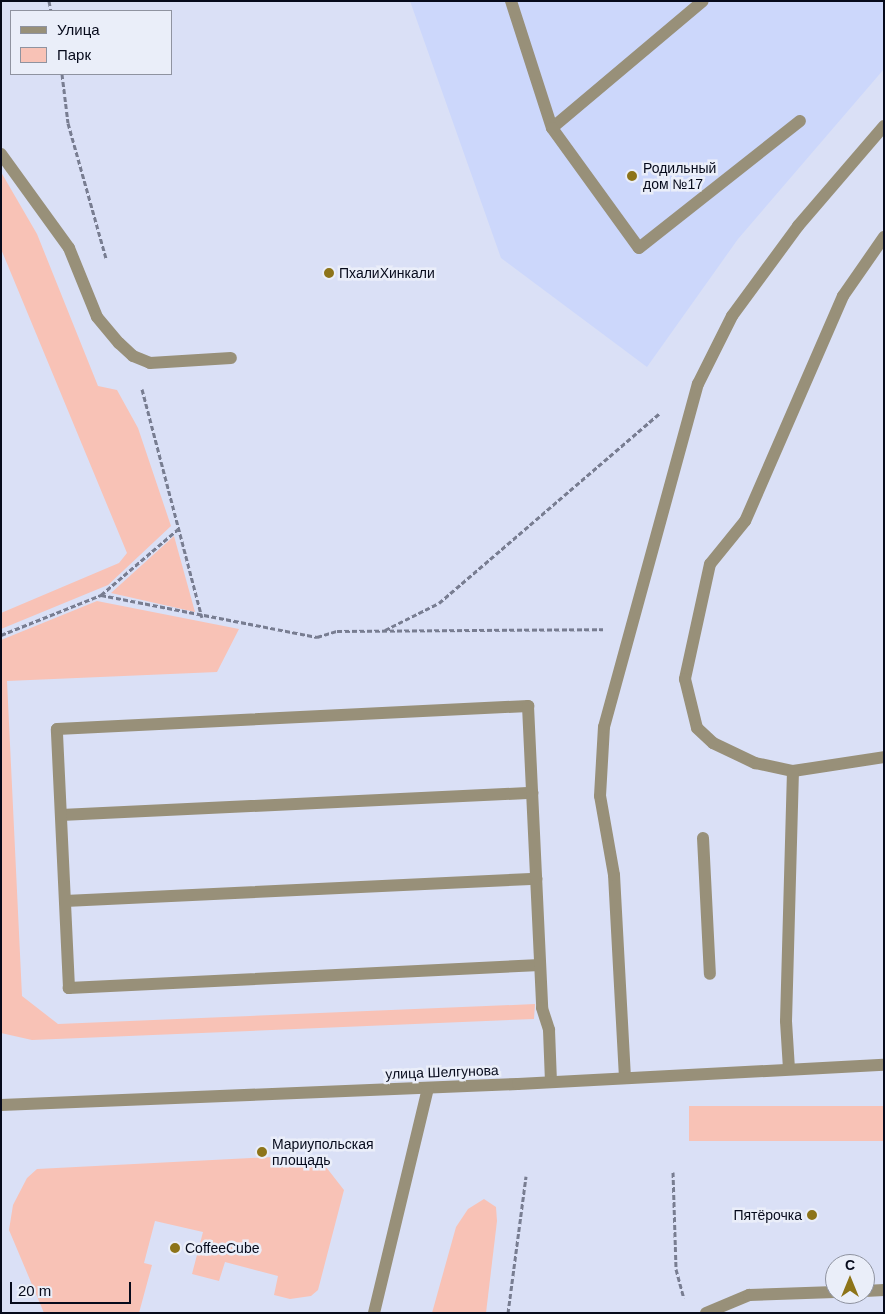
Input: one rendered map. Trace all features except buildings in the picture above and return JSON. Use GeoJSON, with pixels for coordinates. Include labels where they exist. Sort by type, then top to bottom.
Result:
{"type":"FeatureCollection","features":[{"type":"Feature","properties":{"kind":"street"},"geometry":{"type":"LineString","coordinates":[[511,1],[552,128],[639,248],[800,121]]}},
{"type":"Feature","properties":{"kind":"street"},"geometry":{"type":"LineString","coordinates":[[552,128],[704,1]]}},
{"type":"Feature","properties":{"kind":"street"},"geometry":{"type":"LineString","coordinates":[[625,1078],[614,875],[600,796],[600,759],[604,727],[633,629],[698,384],[732,316],[798,226],[884,126]]}},
{"type":"Feature","properties":{"kind":"street"},"geometry":{"type":"LineString","coordinates":[[1,154],[68,248],[97,317],[118,343],[133,356],[150,363],[231,358]]}},
{"type":"Feature","properties":{"kind":"street"},"geometry":{"type":"LineString","coordinates":[[884,237],[843,296],[745,521],[710,564],[685,679],[697,728],[713,743],[755,763],[792,771],[884,758]]}},
{"type":"Feature","properties":{"kind":"street"},"geometry":{"type":"LineString","coordinates":[[540,965],[69,988],[57,728],[528,706],[542,1008],[549,1030],[551,1082]]}},
{"type":"Feature","properties":{"kind":"street"},"geometry":{"type":"LineString","coordinates":[[789,1069],[786,1021],[792,771]]}},
{"type":"Feature","properties":{"kind":"street"},"geometry":{"type":"LineString","coordinates":[[61,815],[532,793]]}},
{"type":"Feature","properties":{"kind":"street"},"geometry":{"type":"LineString","coordinates":[[703,838],[710,974]]}},
{"type":"Feature","properties":{"kind":"street"},"geometry":{"type":"LineString","coordinates":[[65,901],[536,879]]}},
{"type":"Feature","properties":{"kind":"street","name":"улица Шелгунова"},"geometry":{"type":"LineString","coordinates":[[1,1105],[428,1088],[884,1065]]}},
{"type":"Feature","properties":{"kind":"street"},"geometry":{"type":"LineString","coordinates":[[374,1313],[428,1088]]}},
{"type":"Feature","properties":{"kind":"street"},"geometry":{"type":"LineString","coordinates":[[706,1313],[749,1295],[825,1292]]}},
{"type":"Feature","properties":{"kind":"path"},"geometry":{"type":"LineString","coordinates":[[384,630],[438,603],[663,410]]}},
{"type":"Feature","properties":{"kind":"path"},"geometry":{"type":"LineString","coordinates":[[1,635],[101,595],[178,529],[202,617]]}},
{"type":"Feature","properties":{"kind":"path"},"geometry":{"type":"LineString","coordinates":[[101,595],[202,617],[317,637],[336,631],[633,629]]}},
{"type":"Feature","properties":{"kind":"path"},"geometry":{"type":"LineString","coordinates":[[673,1172],[676,1269],[686,1304]]}},
{"type":"Feature","properties":{"kind":"path"},"geometry":{"type":"LineString","coordinates":[[508,1313],[526,1176]]}},
{"type":"Feature","properties":{"kind":"shaded area","name":"Родильный дом №17"},"geometry":{"type":"Polygon","coordinates":[[[410,1],[884,1],[884,69],[738,239],[647,367],[501,258],[410,1]]]}},
{"type":"Feature","properties":{"kind":"green space"},"geometry":{"type":"Polygon","coordinates":[[[1,172],[37,234],[98,386],[117,390],[138,428],[171,526],[108,585],[1,629],[1,613],[119,563],[127,553],[1,249],[1,172]]]}},
{"type":"Feature","properties":{"kind":"green space"},"geometry":{"type":"Polygon","coordinates":[[[174,536],[195,612],[111,593],[174,536]]]}},
{"type":"Feature","properties":{"kind":"green space"},"geometry":{"type":"Polygon","coordinates":[[[97,601],[239,629],[217,672],[7,681],[22,996],[58,1024],[535,1004],[534,1019],[32,1040],[1,1033],[1,640],[97,601]]]}},
{"type":"Feature","properties":{"kind":"green space"},"geometry":{"type":"Polygon","coordinates":[[[689,1106],[884,1106],[884,1141],[689,1141],[689,1106]]]}},
{"type":"Feature","properties":{"kind":"green space"},"geometry":{"type":"Polygon","coordinates":[[[292,1156],[312,1159],[326,1167],[344,1190],[318,1290],[311,1296],[290,1299],[274,1295],[278,1276],[225,1262],[219,1281],[192,1274],[203,1232],[155,1221],[144,1263],[152,1265],[139,1313],[44,1313],[9,1230],[13,1205],[27,1178],[37,1169],[292,1156]]]}},
{"type":"Feature","properties":{"kind":"green space"},"geometry":{"type":"Polygon","coordinates":[[[484,1199],[496,1207],[497,1221],[486,1313],[432,1313],[456,1227],[468,1209],[484,1199]]]}},
{"type":"Feature","properties":{"kind":"place","name":"Родильный дом №17"},"geometry":{"type":"Point","coordinates":[632,176]}},
{"type":"Feature","properties":{"kind":"place","name":"ПхалиХинкали"},"geometry":{"type":"Point","coordinates":[329,273]}},
{"type":"Feature","properties":{"kind":"place","name":"Мариупольская площадь"},"geometry":{"type":"Point","coordinates":[262,1152]}},
{"type":"Feature","properties":{"kind":"place","name":"Пятёрочка"},"geometry":{"type":"Point","coordinates":[812,1215]}},
{"type":"Feature","properties":{"kind":"place","name":"CoffeeCube"},"geometry":{"type":"Point","coordinates":[175,1248]}}]}
